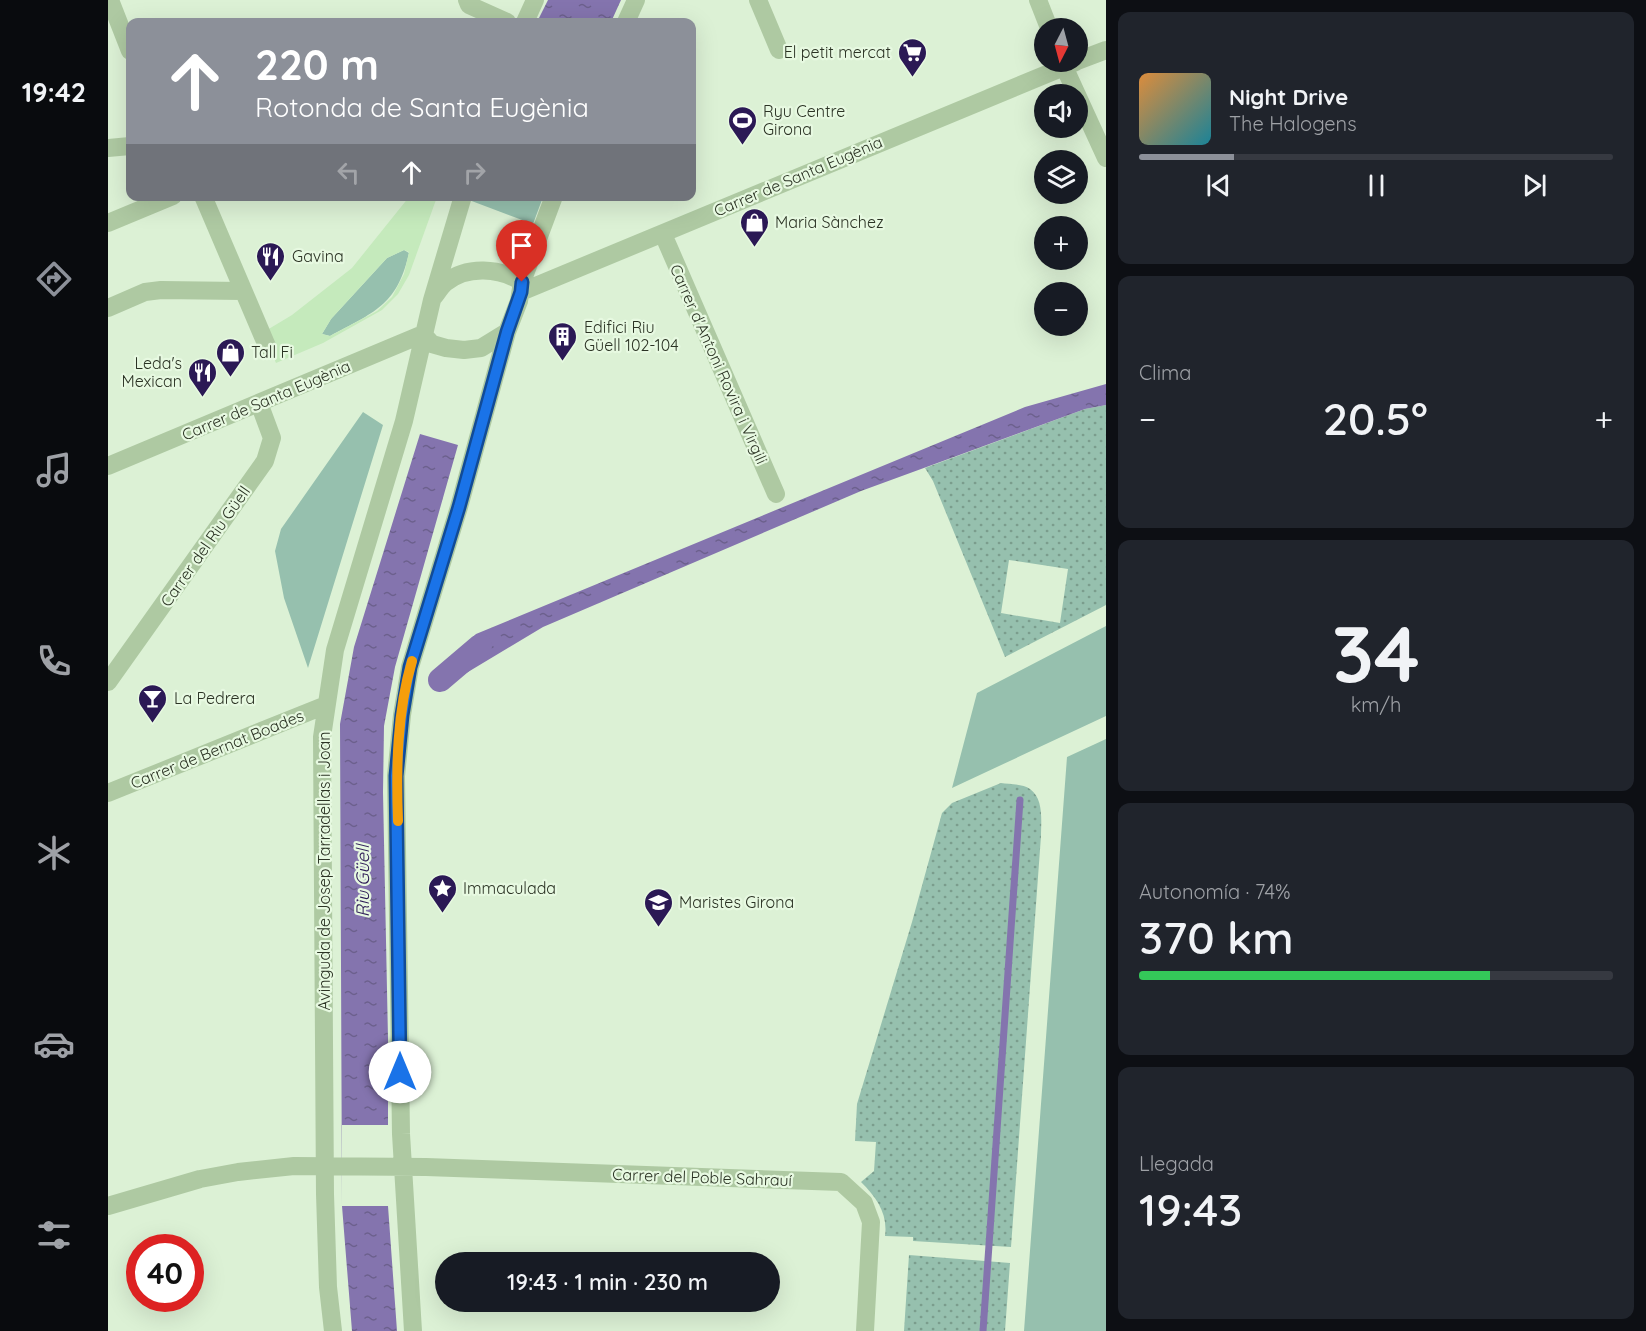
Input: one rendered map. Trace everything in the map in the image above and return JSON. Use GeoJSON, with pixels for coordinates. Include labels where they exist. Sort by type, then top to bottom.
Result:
{"type":"FeatureCollection","features":[{"type":"Feature","properties":{"kind":"street"},"geometry":{"type":"LineString","coordinates":[[110,0],[126,41]]}},
{"type":"Feature","properties":{"kind":"street"},"geometry":{"type":"LineString","coordinates":[[467,0],[469,5],[496,18]]}},
{"type":"Feature","properties":{"kind":"street"},"geometry":{"type":"LineString","coordinates":[[527,18],[535,0]]}},
{"type":"Feature","properties":{"kind":"street"},"geometry":{"type":"LineString","coordinates":[[628,18],[636,0]]}},
{"type":"Feature","properties":{"kind":"street"},"geometry":{"type":"LineString","coordinates":[[758,0],[779,50]]}},
{"type":"Feature","properties":{"kind":"street"},"geometry":{"type":"LineString","coordinates":[[1038,0],[1045,18]]}},
{"type":"Feature","properties":{"kind":"street","name":"Carrer de Santa Eugènia"},"geometry":{"type":"LineString","coordinates":[[1088,56],[1106,50]]}},
{"type":"Feature","properties":{"kind":"street","name":"Carrer de Santa Eugènia"},"geometry":{"type":"LineString","coordinates":[[522,287],[663,234],[1046,72]]}},
{"type":"Feature","properties":{"kind":"street"},"geometry":{"type":"LineString","coordinates":[[1074,72],[1106,158]]}},
{"type":"Feature","properties":{"kind":"street"},"geometry":{"type":"LineString","coordinates":[[108,148],[126,146]]}},
{"type":"Feature","properties":{"kind":"street"},"geometry":{"type":"LineString","coordinates":[[108,223],[161,201]]}},
{"type":"Feature","properties":{"kind":"street"},"geometry":{"type":"LineString","coordinates":[[205,201],[267,346]]}},
{"type":"Feature","properties":{"kind":"street"},"geometry":{"type":"LineString","coordinates":[[462,201],[423,334],[432,344],[464,350],[481,348],[507,332]]}},
{"type":"Feature","properties":{"kind":"street"},"geometry":{"type":"LineString","coordinates":[[413,1331],[397,1167],[396,776],[400,730],[410,667],[459,507],[507,332],[552,201]]}},
{"type":"Feature","properties":{"kind":"street","name":"Carrer d'Antoni Rovira i Virgili"},"geometry":{"type":"LineString","coordinates":[[663,234],[776,494]]}},
{"type":"Feature","properties":{"kind":"street"},"geometry":{"type":"LineString","coordinates":[[432,300],[445,284],[459,275],[474,272],[490,270],[508,273],[522,287]]}},
{"type":"Feature","properties":{"kind":"street"},"geometry":{"type":"LineString","coordinates":[[108,308],[145,292],[160,290],[242,291]]}},
{"type":"Feature","properties":{"kind":"street","name":"Carrer de Santa Eugènia"},"geometry":{"type":"LineString","coordinates":[[108,466],[423,334]]}},
{"type":"Feature","properties":{"kind":"street","name":"Avinguda de Josep Tarradellas i Joan"},"geometry":{"type":"LineString","coordinates":[[333,1331],[327,1287],[332,1166],[321,786],[322,737],[335,650],[404,421],[423,334]]}},
{"type":"Feature","properties":{"kind":"street","name":"Carrer del Riu Güell"},"geometry":{"type":"LineString","coordinates":[[108,682],[265,461],[272,438],[259,403]]}},
{"type":"Feature","properties":{"kind":"street","name":"Carrer de Bernat Boades"},"geometry":{"type":"LineString","coordinates":[[108,793],[326,705]]}},
{"type":"Feature","properties":{"kind":"street","name":"Carrer del Poble Sahrauí"},"geometry":{"type":"LineString","coordinates":[[108,1206],[158,1190],[229,1174],[294,1166],[397,1167],[841,1182],[864,1203],[871,1222],[865,1331]]}},
{"type":"Feature","properties":{"kind":"shaded area"},"geometry":{"type":"Polygon","coordinates":[[[406,201],[436,201],[409,275],[398,294],[382,310],[323,343],[276,363],[262,333],[292,315],[352,268],[406,201]],[[404,250],[387,258],[331,319],[322,334],[330,336],[377,311],[392,297],[404,274],[409,252],[404,250]]]}},
{"type":"Feature","properties":{"kind":"shaded area"},"geometry":{"type":"Polygon","coordinates":[[[472,201],[542,201],[533,224],[472,201]]]}},
{"type":"Feature","properties":{"kind":"shaded area"},"geometry":{"type":"Polygon","coordinates":[[[404,250],[409,253],[404,271],[398,285],[382,305],[330,336],[322,334],[331,319],[387,258],[404,250]]]}},
{"type":"Feature","properties":{"kind":"shaded area"},"geometry":{"type":"Polygon","coordinates":[[[1106,405],[1106,605],[1005,657],[933,481],[925,468],[1085,409],[1106,405]],[[1009,560],[1001,613],[1060,623],[1068,569],[1009,560]]]}},
{"type":"Feature","properties":{"kind":"shaded area"},"geometry":{"type":"Polygon","coordinates":[[[363,412],[383,425],[308,668],[284,598],[275,551],[281,529],[363,412]]]}},
{"type":"Feature","properties":{"kind":"shaded area"},"geometry":{"type":"Polygon","coordinates":[[[1106,626],[1106,716],[952,788],[977,693],[1106,626]]]}},
{"type":"Feature","properties":{"kind":"shaded area"},"geometry":{"type":"Polygon","coordinates":[[[1106,739],[1106,1331],[1024,1331],[1067,757],[1106,739]]]}},
{"type":"Feature","properties":{"kind":"shaded area"},"geometry":{"type":"Polygon","coordinates":[[[1001,783],[1020,785],[1030,789],[1038,798],[1041,817],[1011,1247],[913,1241],[913,1237],[885,1236],[883,1213],[872,1194],[861,1182],[874,1171],[876,1142],[855,1141],[857,1104],[942,813],[952,803],[1001,783]]]}},
{"type":"Feature","properties":{"kind":"shaded area"},"geometry":{"type":"Polygon","coordinates":[[[909,1255],[1010,1263],[1005,1331],[904,1331],[909,1255]]]}},
{"type":"Feature","properties":{"kind":"water"},"geometry":{"type":"Polygon","coordinates":[[[548,0],[621,0],[613,18],[539,18],[548,0]]]}},
{"type":"Feature","properties":{"kind":"water"},"geometry":{"type":"Polygon","coordinates":[[[1106,384],[1106,405],[1085,409],[861,491],[543,627],[463,675],[449,661],[476,634],[1025,407],[1106,384]]]}},
{"type":"Feature","properties":{"kind":"water","name":"Riu Güell"},"geometry":{"type":"Polygon","coordinates":[[[420,434],[458,445],[395,667],[384,726],[388,1206],[397,1331],[352,1331],[342,1206],[340,724],[354,647],[420,434]]]}},
{"type":"Feature","properties":{"kind":"pier"},"geometry":{"type":"Polygon","coordinates":[[[342,1125],[388,1125],[388,1206],[342,1206],[342,1125]]]}},
{"type":"Feature","properties":{"kind":"waterway"},"geometry":{"type":"LineString","coordinates":[[440,680],[480,646]]}},
{"type":"Feature","properties":{"kind":"waterway"},"geometry":{"type":"LineString","coordinates":[[983,1331],[1020,800]]}},
{"type":"Feature","properties":{"kind":"slow traffic"},"geometry":{"type":"LineString","coordinates":[[398,821],[397,753],[405,691],[412,661]]}},
{"type":"Feature","properties":{"kind":"place","name":"El petit mercat"},"geometry":{"type":"Point","coordinates":[912,78]}},
{"type":"Feature","properties":{"kind":"place","name":"Ryu Centre Girona"},"geometry":{"type":"Point","coordinates":[742,146]}},
{"type":"Feature","properties":{"kind":"place","name":"Maria Sànchez"},"geometry":{"type":"Point","coordinates":[754,248]}},
{"type":"Feature","properties":{"kind":"place","name":"Gavina"},"geometry":{"type":"Point","coordinates":[271,282]}},
{"type":"Feature","properties":{"kind":"place","name":"Edifici Riu Güell 102-104"},"geometry":{"type":"Point","coordinates":[563,362]}},
{"type":"Feature","properties":{"kind":"place","name":"Tall Fi"},"geometry":{"type":"Point","coordinates":[230,378]}},
{"type":"Feature","properties":{"kind":"place","name":"Leda's Mexican"},"geometry":{"type":"Point","coordinates":[203,398]}},
{"type":"Feature","properties":{"kind":"place","name":"La Pedrera"},"geometry":{"type":"Point","coordinates":[153,724]}},
{"type":"Feature","properties":{"kind":"place","name":"Immaculada"},"geometry":{"type":"Point","coordinates":[442,914]}},
{"type":"Feature","properties":{"kind":"place","name":"Maristes Girona"},"geometry":{"type":"Point","coordinates":[658,928]}},
{"type":"Feature","properties":{"kind":"route"},"geometry":{"type":"LineString","coordinates":[[400,1072],[396,776],[405,691],[507,332],[516,311],[522,282]]}}]}
